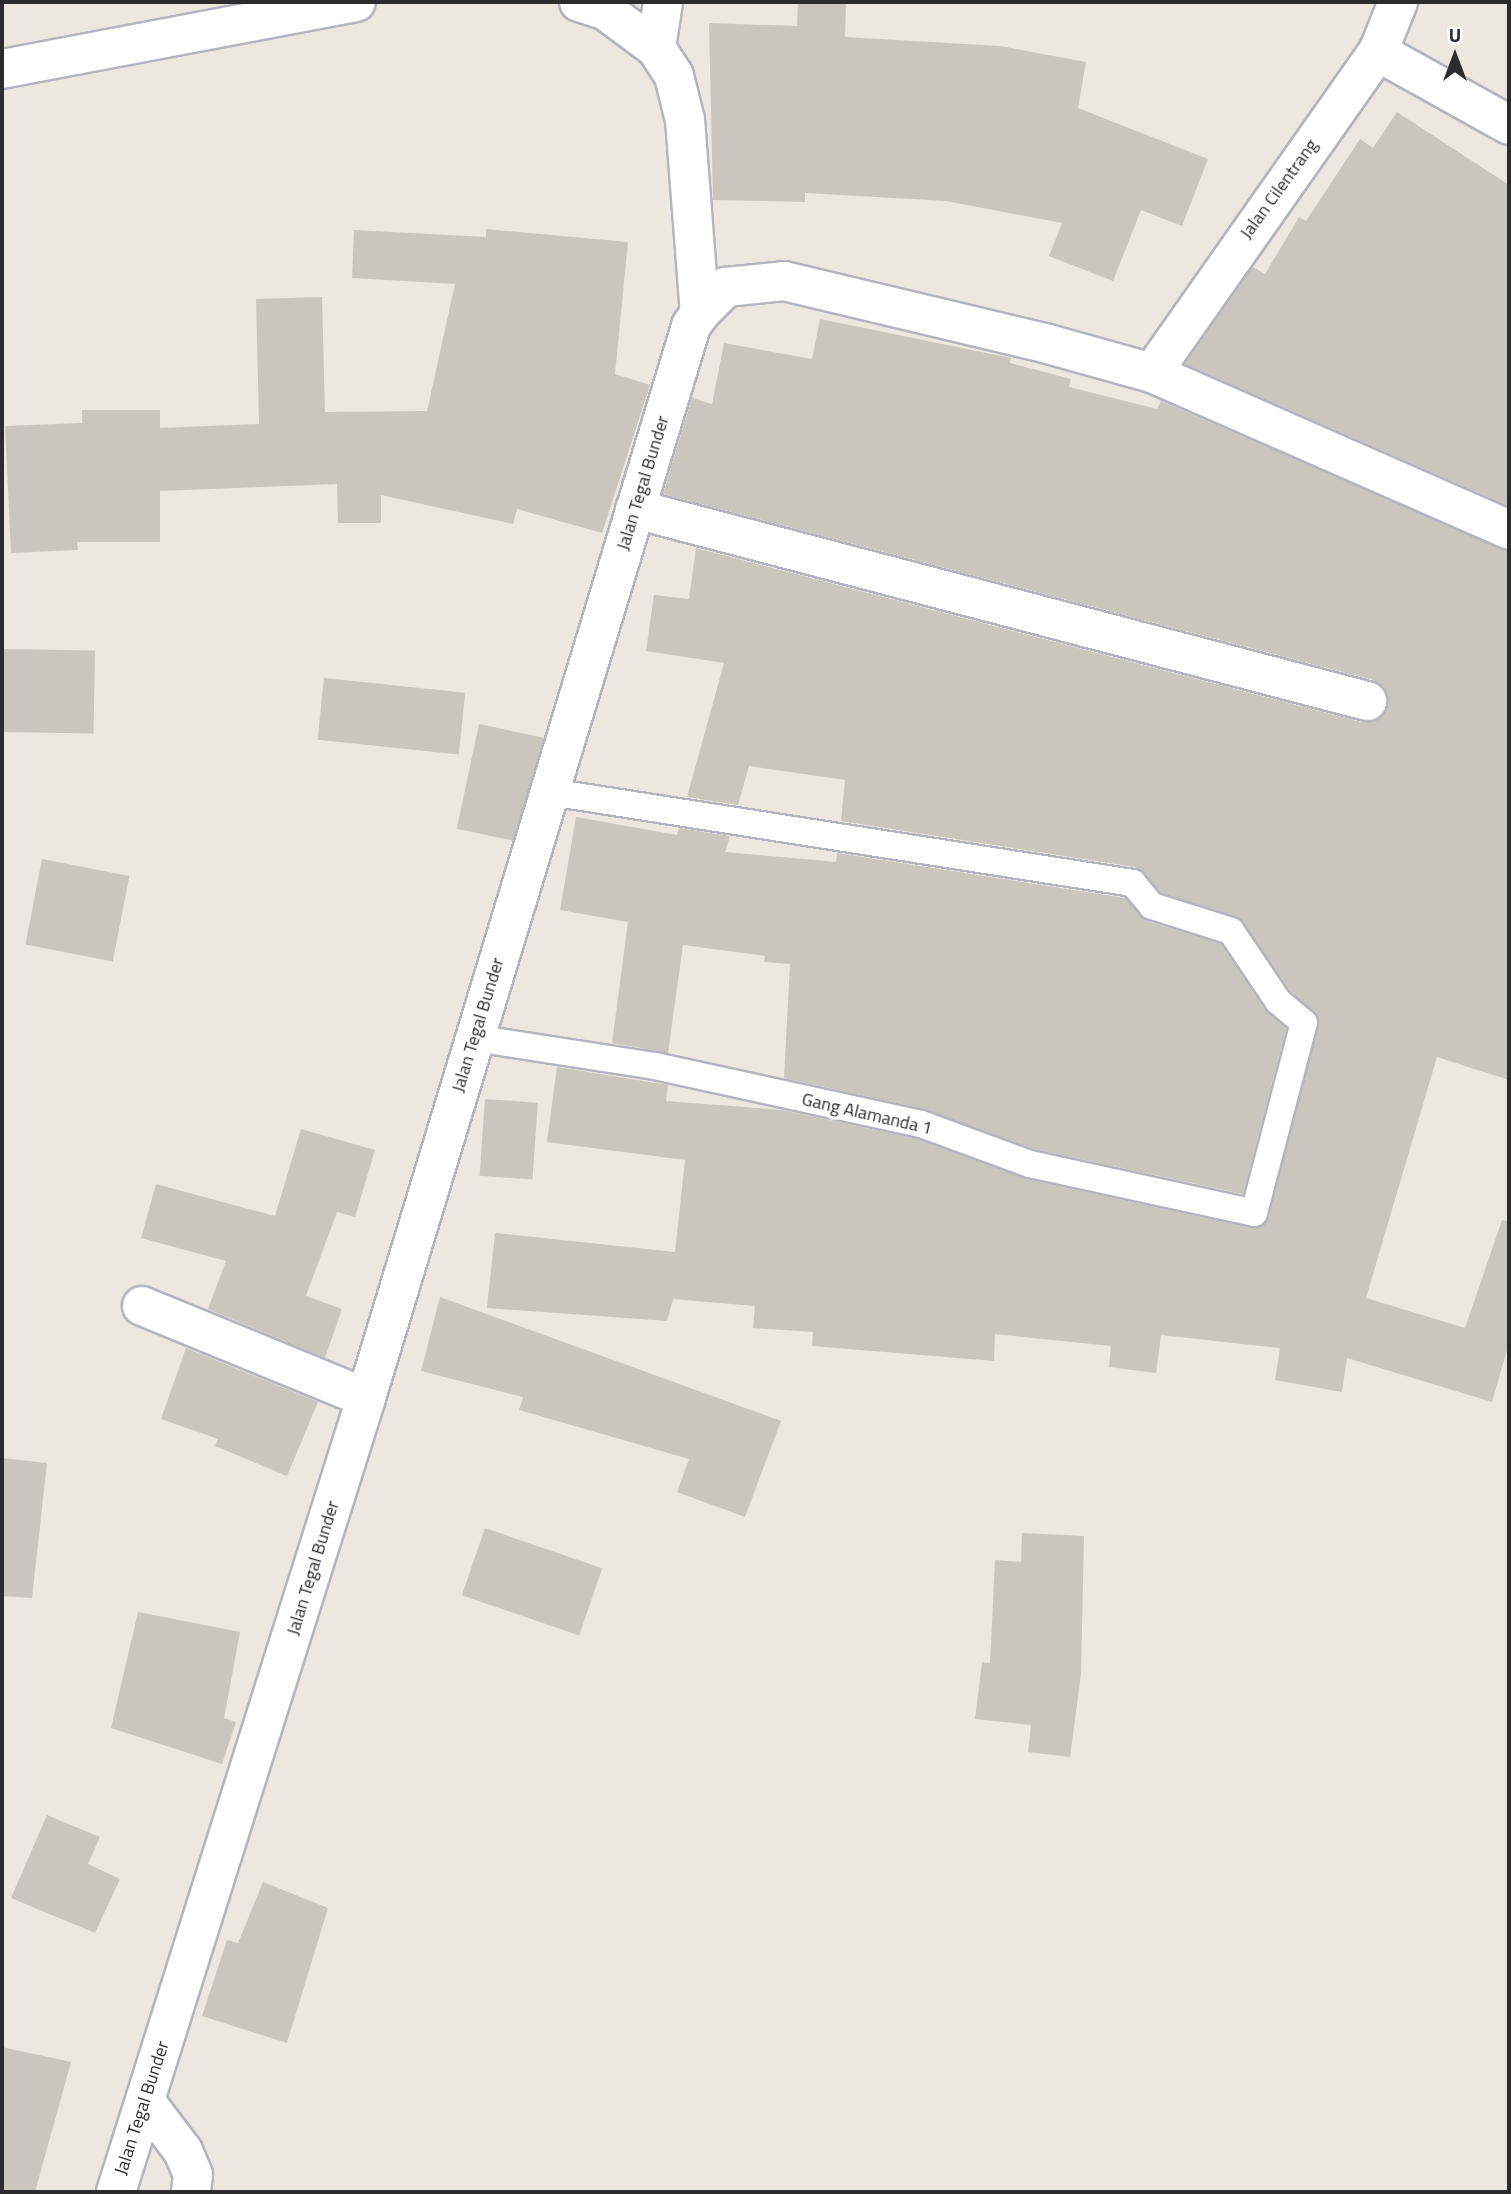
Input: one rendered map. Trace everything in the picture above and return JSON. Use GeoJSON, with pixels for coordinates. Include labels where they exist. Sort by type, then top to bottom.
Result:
{"type":"FeatureCollection","features":[{"type":"Feature","properties":{"kind":"street"},"geometry":{"type":"LineString","coordinates":[[2,69],[356,2]]}},
{"type":"Feature","properties":{"kind":"street"},"geometry":{"type":"LineString","coordinates":[[579,2],[606,11],[656,48],[674,76],[685,120],[700,313]]}},
{"type":"Feature","properties":{"kind":"street"},"geometry":{"type":"LineString","coordinates":[[656,48],[663,2]]}},
{"type":"Feature","properties":{"kind":"street","name":"Jalan Cilentrang"},"geometry":{"type":"LineString","coordinates":[[1152,373],[1378,52],[1398,2]]}},
{"type":"Feature","properties":{"kind":"street"},"geometry":{"type":"LineString","coordinates":[[1378,52],[1509,125]]}},
{"type":"Feature","properties":{"kind":"street","name":"Jalan Tegal Bunder"},"geometry":{"type":"LineString","coordinates":[[116,2192],[366,1398],[635,509],[700,313],[726,287],[785,281],[1152,373],[1509,530]]}},
{"type":"Feature","properties":{"kind":"street"},"geometry":{"type":"LineString","coordinates":[[635,509],[1273,681],[1367,701]]}},
{"type":"Feature","properties":{"kind":"street"},"geometry":{"type":"LineString","coordinates":[[142,1306],[366,1398]]}},
{"type":"Feature","properties":{"kind":"street"},"geometry":{"type":"LineString","coordinates":[[145,2101],[183,2151],[193,2175],[191,2192]]}},
{"type":"Feature","properties":{"kind":"lane","name":"Gang Alamanda 1"},"geometry":{"type":"LineString","coordinates":[[474,1038],[655,1066],[921,1124],[1030,1164],[1254,1213],[1304,1023],[1278,1001],[1231,931],[1152,905],[1133,883],[550,792]]}},
{"type":"Feature","properties":{"kind":"building"},"geometry":{"type":"Polygon","coordinates":[[[798,2],[846,2],[845,37],[1000,46],[1086,62],[1078,108],[1208,159],[1182,226],[1141,210],[1113,281],[1049,256],[1062,223],[946,201],[805,193],[805,202],[713,200],[709,23],[797,26],[798,2]]]}},
{"type":"Feature","properties":{"kind":"building"},"geometry":{"type":"Polygon","coordinates":[[[1397,112],[1509,185],[1509,506],[1185,364],[1253,267],[1265,274],[1299,217],[1306,221],[1360,139],[1373,148],[1397,112]]]}},
{"type":"Feature","properties":{"kind":"building"},"geometry":{"type":"Polygon","coordinates":[[[486,229],[628,242],[615,374],[650,385],[602,533],[517,509],[513,524],[381,495],[381,523],[338,523],[337,484],[160,491],[160,542],[77,542],[78,550],[11,553],[5,426],[82,423],[82,410],[160,410],[160,428],[259,424],[256,299],[322,297],[325,412],[427,411],[455,284],[352,278],[354,230],[486,237],[486,229]]]}},
{"type":"Feature","properties":{"kind":"building"},"geometry":{"type":"Polygon","coordinates":[[[820,319],[1011,358],[1010,363],[1071,379],[1069,387],[1157,409],[1161,401],[1509,552],[1509,1080],[1437,1057],[1366,1298],[1465,1328],[1502,1220],[1509,1221],[1509,1343],[1492,1402],[1347,1358],[1342,1392],[1275,1380],[1280,1348],[1161,1335],[1156,1373],[1109,1367],[1111,1346],[995,1334],[994,1361],[812,1346],[813,1332],[753,1328],[755,1306],[673,1299],[667,1321],[487,1308],[495,1233],[675,1252],[685,1160],[547,1142],[557,1067],[668,1085],[666,1101],[782,1110],[917,1139],[1026,1179],[1251,1228],[1269,1217],[1319,1019],[1290,990],[1243,922],[1161,892],[1135,867],[841,821],[845,780],[749,766],[738,805],[687,797],[724,663],[646,651],[654,595],[689,599],[696,548],[1361,722],[1383,716],[1388,695],[1373,680],[663,494],[692,398],[712,404],[724,343],[812,359],[820,319]]]}},
{"type":"Feature","properties":{"kind":"building"},"geometry":{"type":"Polygon","coordinates":[[[3,649],[95,651],[94,734],[2,732],[3,649]]]}},
{"type":"Feature","properties":{"kind":"building"},"geometry":{"type":"Polygon","coordinates":[[[324,678],[465,693],[459,755],[318,740],[324,678]]]}},
{"type":"Feature","properties":{"kind":"building"},"geometry":{"type":"Polygon","coordinates":[[[479,724],[544,738],[521,842],[457,829],[479,724]]]}},
{"type":"Feature","properties":{"kind":"building"},"geometry":{"type":"Polygon","coordinates":[[[576,817],[677,835],[679,828],[730,836],[725,852],[836,862],[837,853],[1125,898],[1147,921],[1221,944],[1265,1010],[1286,1029],[1243,1194],[1034,1149],[924,1109],[784,1078],[790,964],[764,962],[765,956],[683,945],[668,1053],[612,1043],[628,922],[560,910],[576,817]]]}},
{"type":"Feature","properties":{"kind":"building"},"geometry":{"type":"Polygon","coordinates":[[[42,859],[129,876],[113,961],[25,944],[42,859]]]}},
{"type":"Feature","properties":{"kind":"building"},"geometry":{"type":"Polygon","coordinates":[[[485,1099],[538,1103],[532,1180],[480,1176],[485,1099]]]}},
{"type":"Feature","properties":{"kind":"building"},"geometry":{"type":"Polygon","coordinates":[[[301,1129],[375,1150],[355,1217],[337,1212],[306,1296],[342,1309],[325,1358],[208,1309],[226,1261],[141,1238],[156,1184],[275,1216],[301,1129]]]}},
{"type":"Feature","properties":{"kind":"building"},"geometry":{"type":"Polygon","coordinates":[[[440,1297],[781,1421],[745,1517],[677,1492],[689,1459],[519,1410],[523,1397],[421,1371],[440,1297]]]}},
{"type":"Feature","properties":{"kind":"building"},"geometry":{"type":"Polygon","coordinates":[[[186,1348],[318,1402],[287,1476],[215,1446],[218,1439],[161,1419],[186,1348]]]}},
{"type":"Feature","properties":{"kind":"building"},"geometry":{"type":"Polygon","coordinates":[[[2,1458],[47,1463],[32,1598],[2,1596],[2,1458]]]}},
{"type":"Feature","properties":{"kind":"building"},"geometry":{"type":"Polygon","coordinates":[[[485,1528],[602,1568],[579,1636],[462,1595],[485,1528]]]}},
{"type":"Feature","properties":{"kind":"building"},"geometry":{"type":"Polygon","coordinates":[[[1022,1533],[1084,1536],[1081,1674],[1070,1757],[1028,1752],[1031,1725],[975,1719],[982,1662],[990,1663],[995,1560],[1021,1562],[1022,1533]]]}},
{"type":"Feature","properties":{"kind":"building"},"geometry":{"type":"Polygon","coordinates":[[[138,1612],[240,1632],[224,1718],[236,1722],[222,1764],[111,1728],[138,1612]]]}},
{"type":"Feature","properties":{"kind":"building"},"geometry":{"type":"Polygon","coordinates":[[[47,1815],[100,1837],[88,1864],[120,1879],[95,1933],[11,1898],[47,1815]]]}},
{"type":"Feature","properties":{"kind":"building"},"geometry":{"type":"Polygon","coordinates":[[[263,1882],[328,1908],[287,2043],[202,2016],[227,1940],[238,1943],[263,1882]]]}},
{"type":"Feature","properties":{"kind":"building"},"geometry":{"type":"Polygon","coordinates":[[[2,2047],[71,2062],[35,2192],[2,2192],[2,2047]]]}}]}
